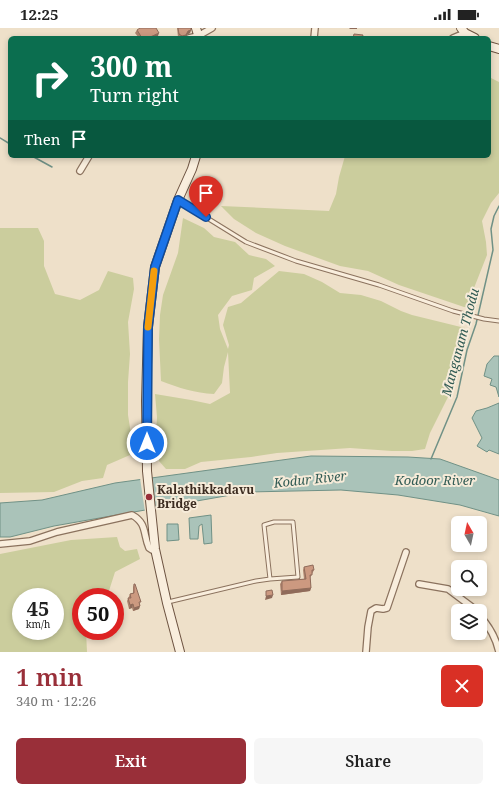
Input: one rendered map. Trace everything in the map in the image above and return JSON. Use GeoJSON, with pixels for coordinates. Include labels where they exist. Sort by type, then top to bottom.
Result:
{"type":"FeatureCollection","features":[{"type":"Feature","properties":{"kind":"main road"},"geometry":{"type":"LineString","coordinates":[[463,30],[472,36]]}},
{"type":"Feature","properties":{"kind":"main road"},"geometry":{"type":"LineString","coordinates":[[180,652],[155,549],[147,471],[146,401],[148,327],[155,267],[178,200],[195,158]]}},
{"type":"Feature","properties":{"kind":"street"},"geometry":{"type":"LineString","coordinates":[[198,34],[212,28]]}},
{"type":"Feature","properties":{"kind":"street"},"geometry":{"type":"LineString","coordinates":[[80,171],[88,158]]}},
{"type":"Feature","properties":{"kind":"street"},"geometry":{"type":"LineString","coordinates":[[0,544],[30,541],[57,532],[132,515],[138,518],[143,524],[149,548],[152,550],[155,549]]}},
{"type":"Feature","properties":{"kind":"street"},"geometry":{"type":"LineString","coordinates":[[366,652],[371,611],[376,608],[387,608],[406,552]]}},
{"type":"Feature","properties":{"kind":"street"},"geometry":{"type":"LineString","coordinates":[[419,584],[448,589],[468,604]]}},
{"type":"Feature","properties":{"kind":"street"},"geometry":{"type":"LineString","coordinates":[[487,624],[498,646],[499,652]]}},
{"type":"Feature","properties":{"kind":"lane"},"geometry":{"type":"LineString","coordinates":[[178,200],[246,242],[296,261],[379,286],[463,314],[499,321]]}},
{"type":"Feature","properties":{"kind":"lane"},"geometry":{"type":"LineString","coordinates":[[167,603],[270,578],[298,577],[293,522],[274,522],[264,525],[270,578]]}},
{"type":"Feature","properties":{"kind":"green space"},"geometry":{"type":"Polygon","coordinates":[[[491,78],[499,82],[499,193],[491,203],[482,221],[487,255],[474,288],[473,308],[464,307],[399,285],[368,271],[340,266],[285,246],[256,233],[234,219],[221,206],[329,211],[336,194],[344,158],[491,158],[491,78]]]}},
{"type":"Feature","properties":{"kind":"green space"},"geometry":{"type":"Polygon","coordinates":[[[183,218],[204,228],[214,237],[235,242],[249,255],[266,259],[275,266],[254,278],[252,290],[232,296],[218,315],[220,329],[228,349],[229,345],[223,325],[228,307],[241,303],[279,271],[304,274],[322,282],[340,293],[361,295],[381,301],[412,315],[465,328],[453,387],[430,433],[425,449],[412,451],[392,451],[350,448],[277,453],[201,462],[185,469],[166,469],[159,461],[156,437],[157,417],[155,394],[210,404],[230,393],[228,352],[222,383],[214,394],[187,390],[161,381],[159,339],[160,315],[163,295],[178,253],[183,218]]]}},
{"type":"Feature","properties":{"kind":"green space"},"geometry":{"type":"Polygon","coordinates":[[[0,228],[38,228],[44,241],[44,266],[55,294],[80,300],[99,290],[108,271],[133,278],[134,289],[128,322],[130,354],[128,415],[131,434],[130,455],[107,465],[103,478],[82,481],[54,492],[0,493],[0,228]]]}},
{"type":"Feature","properties":{"kind":"green space"},"geometry":{"type":"Polygon","coordinates":[[[117,537],[120,547],[125,551],[137,549],[140,559],[115,572],[110,588],[72,588],[72,640],[86,640],[87,652],[0,652],[0,554],[71,540],[117,537]]]}},
{"type":"Feature","properties":{"kind":"water"},"geometry":{"type":"Polygon","coordinates":[[[494,356],[499,356],[499,397],[496,387],[490,385],[492,379],[484,376],[487,364],[494,356]]]}},
{"type":"Feature","properties":{"kind":"water"},"geometry":{"type":"Polygon","coordinates":[[[499,403],[499,454],[489,450],[487,452],[477,446],[482,438],[472,418],[476,411],[499,403]]]}},
{"type":"Feature","properties":{"kind":"water","name":"Kodoor River"},"geometry":{"type":"Polygon","coordinates":[[[311,456],[408,457],[440,459],[499,480],[499,516],[460,505],[398,495],[341,490],[248,492],[54,526],[10,537],[0,537],[0,503],[42,500],[115,483],[311,456]]]}},
{"type":"Feature","properties":{"kind":"water"},"geometry":{"type":"Polygon","coordinates":[[[211,515],[212,543],[204,544],[202,524],[199,526],[198,539],[190,539],[189,518],[211,515]]]}},
{"type":"Feature","properties":{"kind":"water"},"geometry":{"type":"Polygon","coordinates":[[[167,524],[178,524],[179,540],[167,541],[167,524]]]}},
{"type":"Feature","properties":{"kind":"pier","name":"Kalathikkadavu Bridge"},"geometry":{"type":"Polygon","coordinates":[[[149,477],[154,510],[145,512],[140,478],[149,477]]]}},
{"type":"Feature","properties":{"kind":"building"},"geometry":{"type":"Polygon","coordinates":[[[140,28],[156,28],[159,33],[152,36],[141,36],[137,30],[140,28]]]}},
{"type":"Feature","properties":{"kind":"building"},"geometry":{"type":"Polygon","coordinates":[[[178,28],[191,28],[191,30],[188,31],[186,35],[182,36],[179,34],[178,28]]]}},
{"type":"Feature","properties":{"kind":"building"},"geometry":{"type":"Polygon","coordinates":[[[354,34],[363,35],[363,36],[354,36],[354,34]]]}},
{"type":"Feature","properties":{"kind":"building"},"geometry":{"type":"Polygon","coordinates":[[[313,565],[314,570],[312,570],[312,575],[310,575],[311,588],[282,591],[282,581],[306,579],[304,567],[313,565]]]}},
{"type":"Feature","properties":{"kind":"building"},"geometry":{"type":"Polygon","coordinates":[[[134,584],[141,602],[139,602],[140,606],[134,608],[133,604],[130,605],[128,598],[131,598],[130,594],[134,593],[134,584]]]}},
{"type":"Feature","properties":{"kind":"building"},"geometry":{"type":"Polygon","coordinates":[[[272,590],[273,595],[266,596],[266,591],[272,590]]]}},
{"type":"Feature","properties":{"kind":"waterway"},"geometry":{"type":"LineString","coordinates":[[0,138],[8,143]]}},
{"type":"Feature","properties":{"kind":"waterway"},"geometry":{"type":"LineString","coordinates":[[36,158],[52,167]]}},
{"type":"Feature","properties":{"kind":"waterway","name":"Manganam Thodu"},"geometry":{"type":"LineString","coordinates":[[431,459],[457,397],[467,350],[476,324],[493,250],[491,229],[494,216],[499,206]]}},
{"type":"Feature","properties":{"kind":"slow traffic"},"geometry":{"type":"LineString","coordinates":[[148,327],[154,271]]}},
{"type":"Feature","properties":{"kind":"place","name":"Kalathikkadavu Bridge"},"geometry":{"type":"Point","coordinates":[149,497]}},
{"type":"Feature","properties":{"kind":"route"},"geometry":{"type":"LineString","coordinates":[[147,443],[146,401],[148,327],[155,267],[178,200],[206,217]]}},
{"type":"Feature","properties":{"kind":"water label","name":"Kodur River"},"geometry":{"type":"Point","coordinates":[310,479]}}]}
